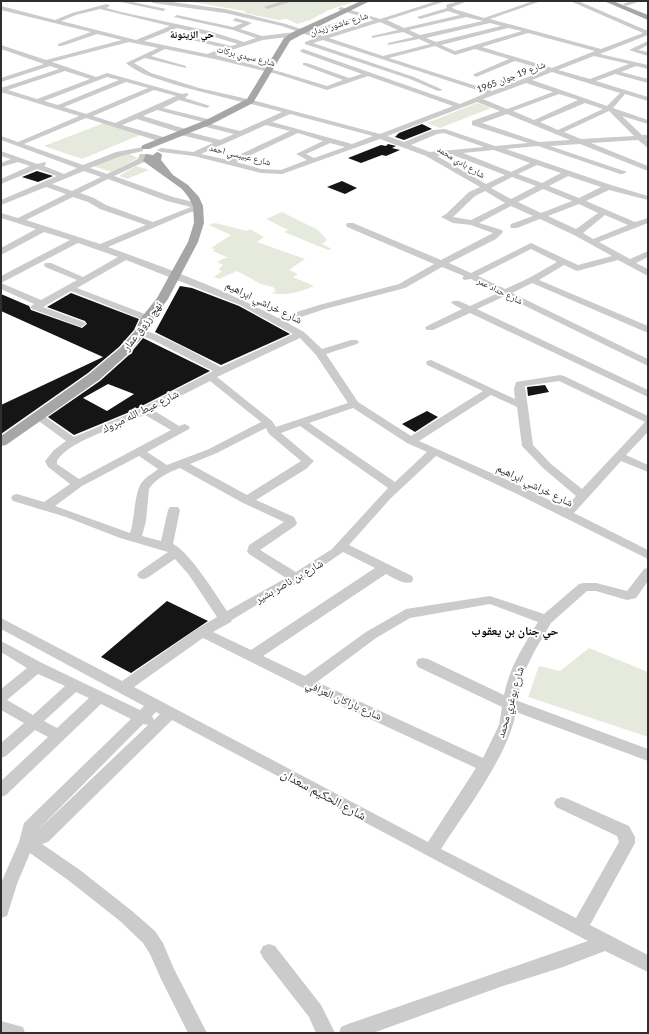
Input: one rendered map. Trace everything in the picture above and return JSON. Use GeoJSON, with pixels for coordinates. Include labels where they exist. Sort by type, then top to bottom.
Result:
{"type":"FeatureCollection","features":[{"type":"Feature","properties":{"kind":"main road"},"geometry":{"type":"LineString","coordinates":[[198,207],[194,197],[185,187],[148,161],[152,150],[185,132],[207,123],[250,101],[287,40],[361,1]]}},
{"type":"Feature","properties":{"kind":"main road"},"geometry":{"type":"LineString","coordinates":[[302,32],[310,25],[367,1]]}},
{"type":"Feature","properties":{"kind":"main road"},"geometry":{"type":"LineString","coordinates":[[607,1],[648,18]]}},
{"type":"Feature","properties":{"kind":"main road"},"geometry":{"type":"LineString","coordinates":[[618,1],[648,14]]}},
{"type":"Feature","properties":{"kind":"main road","name":"نهج رزوق عمار"},"geometry":{"type":"LineString","coordinates":[[1,442],[94,377],[124,351],[140,332],[147,318],[162,299],[193,242],[199,224],[198,207]]}},
{"type":"Feature","properties":{"kind":"street"},"geometry":{"type":"LineString","coordinates":[[55,22],[74,14],[101,8],[119,1],[187,13],[218,16],[249,23],[234,29]]}},
{"type":"Feature","properties":{"kind":"street"},"geometry":{"type":"LineString","coordinates":[[153,1],[238,14],[284,24],[302,32],[492,93]]}},
{"type":"Feature","properties":{"kind":"street"},"geometry":{"type":"LineString","coordinates":[[267,7],[290,1]]}},
{"type":"Feature","properties":{"kind":"street"},"geometry":{"type":"LineString","coordinates":[[445,1],[456,4]]}},
{"type":"Feature","properties":{"kind":"street","name":"شارع عاشور زيدان"},"geometry":{"type":"LineString","coordinates":[[440,90],[307,43],[445,1]]}},
{"type":"Feature","properties":{"kind":"street"},"geometry":{"type":"LineString","coordinates":[[449,10],[452,8],[448,6],[465,1]]}},
{"type":"Feature","properties":{"kind":"street"},"geometry":{"type":"LineString","coordinates":[[371,54],[419,37],[488,20],[538,1]]}},
{"type":"Feature","properties":{"kind":"street"},"geometry":{"type":"LineString","coordinates":[[573,1],[648,33]]}},
{"type":"Feature","properties":{"kind":"street"},"geometry":{"type":"LineString","coordinates":[[626,4],[638,1]]}},
{"type":"Feature","properties":{"kind":"street","name":"شارع سيدي بركات"},"geometry":{"type":"LineString","coordinates":[[1,8],[137,42],[268,70],[327,88],[368,74]]}},
{"type":"Feature","properties":{"kind":"street"},"geometry":{"type":"LineString","coordinates":[[101,8],[125,16],[177,25],[245,44]]}},
{"type":"Feature","properties":{"kind":"street"},"geometry":{"type":"LineString","coordinates":[[344,10],[382,20],[455,52],[529,31]]}},
{"type":"Feature","properties":{"kind":"street"},"geometry":{"type":"LineString","coordinates":[[420,18],[449,10],[602,51]]}},
{"type":"Feature","properties":{"kind":"street"},"geometry":{"type":"LineString","coordinates":[[208,56],[262,38],[302,32],[381,12]]}},
{"type":"Feature","properties":{"kind":"street"},"geometry":{"type":"LineString","coordinates":[[162,23],[187,13]]}},
{"type":"Feature","properties":{"kind":"street"},"geometry":{"type":"LineString","coordinates":[[368,35],[402,30],[467,14]]}},
{"type":"Feature","properties":{"kind":"street"},"geometry":{"type":"LineString","coordinates":[[177,17],[234,29],[262,38]]}},
{"type":"Feature","properties":{"kind":"street"},"geometry":{"type":"LineString","coordinates":[[392,17],[420,26]]}},
{"type":"Feature","properties":{"kind":"street"},"geometry":{"type":"LineString","coordinates":[[136,26],[149,20]]}},
{"type":"Feature","properties":{"kind":"street"},"geometry":{"type":"LineString","coordinates":[[216,20],[242,26]]}},
{"type":"Feature","properties":{"kind":"street"},"geometry":{"type":"LineString","coordinates":[[137,42],[177,25]]}},
{"type":"Feature","properties":{"kind":"street"},"geometry":{"type":"LineString","coordinates":[[349,67],[402,51],[508,26]]}},
{"type":"Feature","properties":{"kind":"street"},"geometry":{"type":"LineString","coordinates":[[349,30],[368,35],[402,51]]}},
{"type":"Feature","properties":{"kind":"street"},"geometry":{"type":"LineString","coordinates":[[60,45],[97,32]]}},
{"type":"Feature","properties":{"kind":"street","name":"شارع 19 جوان 1965"},"geometry":{"type":"LineString","coordinates":[[380,136],[648,33]]}},
{"type":"Feature","properties":{"kind":"street"},"geometry":{"type":"LineString","coordinates":[[176,35],[231,48]]}},
{"type":"Feature","properties":{"kind":"street"},"geometry":{"type":"LineString","coordinates":[[640,36],[648,38]]}},
{"type":"Feature","properties":{"kind":"street"},"geometry":{"type":"LineString","coordinates":[[145,56],[185,37]]}},
{"type":"Feature","properties":{"kind":"street"},"geometry":{"type":"LineString","coordinates":[[208,42],[224,37]]}},
{"type":"Feature","properties":{"kind":"street"},"geometry":{"type":"LineString","coordinates":[[1,80],[48,63],[130,40]]}},
{"type":"Feature","properties":{"kind":"street"},"geometry":{"type":"LineString","coordinates":[[648,43],[632,50],[648,54]]}},
{"type":"Feature","properties":{"kind":"street"},"geometry":{"type":"LineString","coordinates":[[354,48],[365,45]]}},
{"type":"Feature","properties":{"kind":"street"},"geometry":{"type":"LineString","coordinates":[[1,47],[95,79]]}},
{"type":"Feature","properties":{"kind":"street"},"geometry":{"type":"LineString","coordinates":[[475,47],[648,99]]}},
{"type":"Feature","properties":{"kind":"street"},"geometry":{"type":"LineString","coordinates":[[303,51],[460,106]]}},
{"type":"Feature","properties":{"kind":"street"},"geometry":{"type":"LineString","coordinates":[[6,55],[17,52]]}},
{"type":"Feature","properties":{"kind":"street"},"geometry":{"type":"LineString","coordinates":[[594,54],[648,67]]}},
{"type":"Feature","properties":{"kind":"street"},"geometry":{"type":"LineString","coordinates":[[145,56],[184,67]]}},
{"type":"Feature","properties":{"kind":"street","name":"شارع بادي محمد"},"geometry":{"type":"LineString","coordinates":[[145,56],[129,63],[149,74],[197,90],[250,101],[380,136],[429,154],[510,202],[577,233],[648,273]]}},
{"type":"Feature","properties":{"kind":"street"},"geometry":{"type":"LineString","coordinates":[[476,75],[515,60]]}},
{"type":"Feature","properties":{"kind":"street"},"geometry":{"type":"LineString","coordinates":[[294,78],[337,63]]}},
{"type":"Feature","properties":{"kind":"street"},"geometry":{"type":"LineString","coordinates":[[305,64],[350,81]]}},
{"type":"Feature","properties":{"kind":"street"},"geometry":{"type":"LineString","coordinates":[[589,82],[635,64]]}},
{"type":"Feature","properties":{"kind":"street"},"geometry":{"type":"LineString","coordinates":[[1,90],[65,69]]}},
{"type":"Feature","properties":{"kind":"street"},"geometry":{"type":"LineString","coordinates":[[615,72],[648,81]]}},
{"type":"Feature","properties":{"kind":"street"},"geometry":{"type":"LineString","coordinates":[[38,101],[70,85],[107,75],[154,88],[207,106]]}},
{"type":"Feature","properties":{"kind":"street"},"geometry":{"type":"LineString","coordinates":[[399,84],[419,82],[438,76]]}},
{"type":"Feature","properties":{"kind":"street"},"geometry":{"type":"LineString","coordinates":[[59,107],[126,80]]}},
{"type":"Feature","properties":{"kind":"street"},"geometry":{"type":"LineString","coordinates":[[525,80],[648,122]]}},
{"type":"Feature","properties":{"kind":"street"},"geometry":{"type":"LineString","coordinates":[[24,82],[35,85]]}},
{"type":"Feature","properties":{"kind":"street"},"geometry":{"type":"LineString","coordinates":[[70,85],[94,93]]}},
{"type":"Feature","properties":{"kind":"street"},"geometry":{"type":"LineString","coordinates":[[18,144],[154,88]]}},
{"type":"Feature","properties":{"kind":"street"},"geometry":{"type":"LineString","coordinates":[[1,90],[87,115],[115,125],[152,150]]}},
{"type":"Feature","properties":{"kind":"street"},"geometry":{"type":"LineString","coordinates":[[115,125],[158,108],[197,90]]}},
{"type":"Feature","properties":{"kind":"street"},"geometry":{"type":"LineString","coordinates":[[558,92],[475,123],[623,172]]}},
{"type":"Feature","properties":{"kind":"street"},"geometry":{"type":"LineString","coordinates":[[557,133],[611,110],[624,92]]}},
{"type":"Feature","properties":{"kind":"street"},"geometry":{"type":"LineString","coordinates":[[477,99],[534,122],[577,142],[648,169]]}},
{"type":"Feature","properties":{"kind":"street"},"geometry":{"type":"LineString","coordinates":[[534,122],[583,101]]}},
{"type":"Feature","properties":{"kind":"street"},"geometry":{"type":"LineString","coordinates":[[158,108],[240,133]]}},
{"type":"Feature","properties":{"kind":"street"},"geometry":{"type":"LineString","coordinates":[[611,110],[648,146]]}},
{"type":"Feature","properties":{"kind":"street"},"geometry":{"type":"LineString","coordinates":[[194,154],[288,112]]}},
{"type":"Feature","properties":{"kind":"street"},"geometry":{"type":"LineString","coordinates":[[135,116],[220,142]]}},
{"type":"Feature","properties":{"kind":"street"},"geometry":{"type":"LineString","coordinates":[[264,122],[351,146]]}},
{"type":"Feature","properties":{"kind":"street"},"geometry":{"type":"LineString","coordinates":[[229,163],[297,131]]}},
{"type":"Feature","properties":{"kind":"street"},"geometry":{"type":"LineString","coordinates":[[404,145],[436,132],[443,131],[598,184],[646,196]]}},
{"type":"Feature","properties":{"kind":"street","name":"شارع عبيبسي احمد"},"geometry":{"type":"LineString","coordinates":[[152,150],[194,154],[261,171],[276,173],[287,171],[380,136]]}},
{"type":"Feature","properties":{"kind":"street"},"geometry":{"type":"LineString","coordinates":[[429,154],[540,144],[648,137]]}},
{"type":"Feature","properties":{"kind":"street"},"geometry":{"type":"LineString","coordinates":[[1,138],[170,199],[198,207]]}},
{"type":"Feature","properties":{"kind":"street"},"geometry":{"type":"LineString","coordinates":[[313,160],[299,155],[330,140]]}},
{"type":"Feature","properties":{"kind":"street"},"geometry":{"type":"LineString","coordinates":[[561,152],[577,142]]}},
{"type":"Feature","properties":{"kind":"street"},"geometry":{"type":"LineString","coordinates":[[1,204],[63,176],[119,154],[152,150]]}},
{"type":"Feature","properties":{"kind":"street"},"geometry":{"type":"LineString","coordinates":[[18,221],[141,160],[152,150]]}},
{"type":"Feature","properties":{"kind":"street"},"geometry":{"type":"LineString","coordinates":[[1,152],[63,176]]}},
{"type":"Feature","properties":{"kind":"street"},"geometry":{"type":"LineString","coordinates":[[453,152],[542,186],[603,213],[635,225]]}},
{"type":"Feature","properties":{"kind":"street"},"geometry":{"type":"LineString","coordinates":[[1,182],[58,158]]}},
{"type":"Feature","properties":{"kind":"street"},"geometry":{"type":"LineString","coordinates":[[3,165],[19,159]]}},
{"type":"Feature","properties":{"kind":"street"},"geometry":{"type":"LineString","coordinates":[[278,321],[322,307],[402,286],[442,263],[493,237],[499,233],[498,231],[445,217],[450,216],[467,199],[485,188],[535,163]]}},
{"type":"Feature","properties":{"kind":"street"},"geometry":{"type":"LineString","coordinates":[[598,184],[637,165]]}},
{"type":"Feature","properties":{"kind":"street"},"geometry":{"type":"LineString","coordinates":[[472,223],[568,173]]}},
{"type":"Feature","properties":{"kind":"street"},"geometry":{"type":"LineString","coordinates":[[45,184],[91,200],[103,207],[152,224]]}},
{"type":"Feature","properties":{"kind":"street"},"geometry":{"type":"LineString","coordinates":[[514,226],[578,202],[608,187]]}},
{"type":"Feature","properties":{"kind":"street"},"geometry":{"type":"LineString","coordinates":[[100,247],[152,224],[198,207]]}},
{"type":"Feature","properties":{"kind":"street"},"geometry":{"type":"LineString","coordinates":[[577,233],[603,213]]}},
{"type":"Feature","properties":{"kind":"street","name":"شارع خراشي ابراهيم"},"geometry":{"type":"LineString","coordinates":[[1,215],[100,247],[175,275],[243,303],[278,321],[301,334],[320,353],[354,404],[411,442],[475,469],[648,555]]}},
{"type":"Feature","properties":{"kind":"street"},"geometry":{"type":"LineString","coordinates":[[592,242],[648,220]]}},
{"type":"Feature","properties":{"kind":"street","name":"شارع حداد عمر"},"geometry":{"type":"LineString","coordinates":[[350,224],[442,263],[467,278],[504,293],[648,363]]}},
{"type":"Feature","properties":{"kind":"street"},"geometry":{"type":"LineString","coordinates":[[1,252],[43,229]]}},
{"type":"Feature","properties":{"kind":"street"},"geometry":{"type":"LineString","coordinates":[[1,280],[77,240]]}},
{"type":"Feature","properties":{"kind":"street"},"geometry":{"type":"LineString","coordinates":[[467,278],[529,246],[533,246],[563,262],[580,268],[619,257]]}},
{"type":"Feature","properties":{"kind":"street"},"geometry":{"type":"LineString","coordinates":[[630,262],[648,254]]}},
{"type":"Feature","properties":{"kind":"street"},"geometry":{"type":"LineString","coordinates":[[81,324],[36,309],[35,306],[124,257]]}},
{"type":"Feature","properties":{"kind":"street"},"geometry":{"type":"LineString","coordinates":[[430,328],[532,280],[563,262]]}},
{"type":"Feature","properties":{"kind":"street"},"geometry":{"type":"LineString","coordinates":[[48,265],[84,280]]}},
{"type":"Feature","properties":{"kind":"street"},"geometry":{"type":"LineString","coordinates":[[532,280],[648,330]]}},
{"type":"Feature","properties":{"kind":"street"},"geometry":{"type":"LineString","coordinates":[[1,286],[41,303]]}},
{"type":"Feature","properties":{"kind":"street"},"geometry":{"type":"LineString","coordinates":[[70,288],[147,318]]}},
{"type":"Feature","properties":{"kind":"street"},"geometry":{"type":"LineString","coordinates":[[456,303],[648,394]]}},
{"type":"Feature","properties":{"kind":"street"},"geometry":{"type":"LineString","coordinates":[[140,332],[156,338],[221,371]]}},
{"type":"Feature","properties":{"kind":"street","name":"شارع عيط الله مبروك"},"geometry":{"type":"LineString","coordinates":[[78,484],[52,464],[51,461],[61,449],[145,410],[177,392],[301,334]]}},
{"type":"Feature","properties":{"kind":"street"},"geometry":{"type":"LineString","coordinates":[[320,353],[354,342]]}},
{"type":"Feature","properties":{"kind":"street"},"geometry":{"type":"LineString","coordinates":[[432,363],[522,406]]}},
{"type":"Feature","properties":{"kind":"street"},"geometry":{"type":"LineString","coordinates":[[211,377],[308,461],[302,467],[247,500]]}},
{"type":"Feature","properties":{"kind":"street"},"geometry":{"type":"LineString","coordinates":[[582,495],[547,466],[528,446],[520,384],[560,378],[648,420]]}},
{"type":"Feature","properties":{"kind":"street"},"geometry":{"type":"LineString","coordinates":[[411,442],[491,391]]}},
{"type":"Feature","properties":{"kind":"street"},"geometry":{"type":"LineString","coordinates":[[135,538],[140,521],[143,489],[148,483],[166,469],[214,451],[270,427],[302,423],[354,404]]}},
{"type":"Feature","properties":{"kind":"street"},"geometry":{"type":"LineString","coordinates":[[47,506],[78,484],[182,429],[145,410]]}},
{"type":"Feature","properties":{"kind":"street"},"geometry":{"type":"LineString","coordinates":[[37,416],[74,442]]}},
{"type":"Feature","properties":{"kind":"street"},"geometry":{"type":"LineString","coordinates":[[302,423],[394,487]]}},
{"type":"Feature","properties":{"kind":"street"},"geometry":{"type":"LineString","coordinates":[[566,514],[648,425]]}},
{"type":"Feature","properties":{"kind":"street"},"geometry":{"type":"LineString","coordinates":[[140,452],[166,469]]}},
{"type":"Feature","properties":{"kind":"street","name":"شارع بن ناصر بشير"},"geometry":{"type":"LineString","coordinates":[[124,687],[202,632],[320,563],[341,546],[394,487],[434,452]]}},
{"type":"Feature","properties":{"kind":"street"},"geometry":{"type":"LineString","coordinates":[[619,456],[648,469]]}},
{"type":"Feature","properties":{"kind":"street"},"geometry":{"type":"LineString","coordinates":[[180,463],[247,500],[291,522],[280,531],[253,548],[256,553],[296,578]]}},
{"type":"Feature","properties":{"kind":"street"},"geometry":{"type":"LineString","coordinates":[[17,498],[47,506],[88,520],[124,535],[171,549],[193,572],[226,619]]}},
{"type":"Feature","properties":{"kind":"street"},"geometry":{"type":"LineString","coordinates":[[143,575],[171,549],[174,510]]}},
{"type":"Feature","properties":{"kind":"street"},"geometry":{"type":"LineString","coordinates":[[341,546],[407,579]]}},
{"type":"Feature","properties":{"kind":"street"},"geometry":{"type":"LineString","coordinates":[[251,657],[385,568]]}},
{"type":"Feature","properties":{"kind":"street","name":"شارع بوغري محمد"},"geometry":{"type":"LineString","coordinates":[[431,851],[486,766],[506,725],[515,677],[527,651],[546,620],[584,587],[596,587],[627,596],[631,595],[648,572]]}},
{"type":"Feature","properties":{"kind":"street"},"geometry":{"type":"LineString","coordinates":[[306,683],[371,635],[406,614],[490,600],[546,620]]}},
{"type":"Feature","properties":{"kind":"street","name":"شارع الحكيم سعدان"},"geometry":{"type":"LineString","coordinates":[[1,623],[431,851],[648,964]]}},
{"type":"Feature","properties":{"kind":"street","name":"شارع باراكان العرافي"},"geometry":{"type":"LineString","coordinates":[[202,632],[306,683],[486,766]]}},
{"type":"Feature","properties":{"kind":"street"},"geometry":{"type":"LineString","coordinates":[[23,658],[41,644]]}},
{"type":"Feature","properties":{"kind":"street"},"geometry":{"type":"LineString","coordinates":[[4,651],[23,658],[37,667],[98,698],[158,724]]}},
{"type":"Feature","properties":{"kind":"street"},"geometry":{"type":"LineString","coordinates":[[423,663],[510,704],[648,755]]}},
{"type":"Feature","properties":{"kind":"street"},"geometry":{"type":"LineString","coordinates":[[1,697],[37,667]]}},
{"type":"Feature","properties":{"kind":"street"},"geometry":{"type":"LineString","coordinates":[[1,752],[74,686]]}},
{"type":"Feature","properties":{"kind":"street"},"geometry":{"type":"LineString","coordinates":[[1,791],[98,698]]}},
{"type":"Feature","properties":{"kind":"street"},"geometry":{"type":"LineString","coordinates":[[1,703],[58,736]]}},
{"type":"Feature","properties":{"kind":"street"},"geometry":{"type":"LineString","coordinates":[[155,704],[140,717],[30,828],[34,839],[74,875],[140,928],[157,949],[167,973],[198,1033]]}},
{"type":"Feature","properties":{"kind":"street"},"geometry":{"type":"LineString","coordinates":[[1,911],[5,884],[34,839],[170,713]]}},
{"type":"Feature","properties":{"kind":"street"},"geometry":{"type":"LineString","coordinates":[[562,803],[624,831],[627,843],[580,928]]}},
{"type":"Feature","properties":{"kind":"street"},"geometry":{"type":"LineString","coordinates":[[348,1033],[500,979],[563,959],[607,942]]}},
{"type":"Feature","properties":{"kind":"street"},"geometry":{"type":"LineString","coordinates":[[269,952],[315,1011],[326,1033]]}},
{"type":"Feature","properties":{"kind":"shaded area"},"geometry":{"type":"Polygon","coordinates":[[[186,1],[356,1],[329,10],[310,20],[297,24],[287,19],[278,20],[245,13],[245,11],[186,1]]]}},
{"type":"Feature","properties":{"kind":"shaded area"},"geometry":{"type":"Polygon","coordinates":[[[477,103],[491,108],[440,128],[427,123],[477,103]]]}},
{"type":"Feature","properties":{"kind":"shaded area"},"geometry":{"type":"Polygon","coordinates":[[[104,123],[140,135],[82,159],[44,146],[104,123]]]}},
{"type":"Feature","properties":{"kind":"shaded area"},"geometry":{"type":"Polygon","coordinates":[[[123,154],[129,154],[138,158],[111,172],[93,166],[123,154]]]}},
{"type":"Feature","properties":{"kind":"shaded area"},"geometry":{"type":"Polygon","coordinates":[[[136,166],[149,170],[127,179],[119,176],[136,166]]]}},
{"type":"Feature","properties":{"kind":"shaded area"},"geometry":{"type":"Polygon","coordinates":[[[282,212],[318,230],[327,240],[322,244],[332,249],[328,250],[284,232],[288,230],[266,219],[282,212]]]}},
{"type":"Feature","properties":{"kind":"shaded area"},"geometry":{"type":"Polygon","coordinates":[[[215,223],[247,231],[250,229],[264,237],[257,242],[305,259],[289,270],[298,274],[293,277],[314,286],[293,293],[277,294],[272,293],[276,291],[273,287],[261,284],[237,271],[219,279],[214,277],[222,271],[218,270],[223,265],[217,262],[225,258],[229,258],[213,251],[215,249],[211,248],[231,235],[209,225],[215,223]]]}},
{"type":"Feature","properties":{"kind":"shaded area"},"geometry":{"type":"Polygon","coordinates":[[[589,648],[648,672],[648,737],[528,697],[539,666],[560,671],[589,648]]]}},
{"type":"Feature","properties":{"kind":"building"},"geometry":{"type":"Polygon","coordinates":[[[422,124],[432,129],[404,140],[395,137],[399,133],[422,124]]]}},
{"type":"Feature","properties":{"kind":"building"},"geometry":{"type":"Polygon","coordinates":[[[388,144],[396,146],[392,148],[400,150],[386,156],[382,155],[361,163],[348,158],[381,145],[386,146],[388,144]]]}},
{"type":"Feature","properties":{"kind":"building"},"geometry":{"type":"Polygon","coordinates":[[[37,171],[53,176],[38,182],[22,177],[37,171]]]}},
{"type":"Feature","properties":{"kind":"building"},"geometry":{"type":"Polygon","coordinates":[[[342,181],[357,188],[345,194],[327,187],[342,181]]]}},
{"type":"Feature","properties":{"kind":"building"},"geometry":{"type":"Polygon","coordinates":[[[180,286],[192,288],[239,306],[290,334],[221,365],[155,332],[180,286]]]}},
{"type":"Feature","properties":{"kind":"building"},"geometry":{"type":"Polygon","coordinates":[[[71,293],[139,319],[134,330],[119,347],[88,373],[1,434],[1,405],[103,357],[1,311],[1,294],[29,306],[31,310],[82,328],[87,324],[85,321],[47,307],[71,293]]]}},
{"type":"Feature","properties":{"kind":"building"},"geometry":{"type":"Polygon","coordinates":[[[143,338],[210,371],[132,411],[74,435],[48,417],[100,381],[129,355],[143,338]],[[108,384],[83,398],[107,411],[134,394],[108,384]]]}},
{"type":"Feature","properties":{"kind":"building"},"geometry":{"type":"Polygon","coordinates":[[[545,385],[549,392],[528,396],[527,387],[545,385]]]}},
{"type":"Feature","properties":{"kind":"building"},"geometry":{"type":"Polygon","coordinates":[[[427,411],[438,417],[415,432],[402,424],[427,411]]]}},
{"type":"Feature","properties":{"kind":"building"},"geometry":{"type":"Polygon","coordinates":[[[167,601],[208,621],[131,673],[101,657],[167,601]]]}},
{"type":"Feature","properties":{"kind":"district","name":"حي الزيتونة"},"geometry":{"type":"Point","coordinates":[192,34]}},
{"type":"Feature","properties":{"kind":"district","name":"حي جنان بن يعقوب"},"geometry":{"type":"Point","coordinates":[515,631]}}]}
